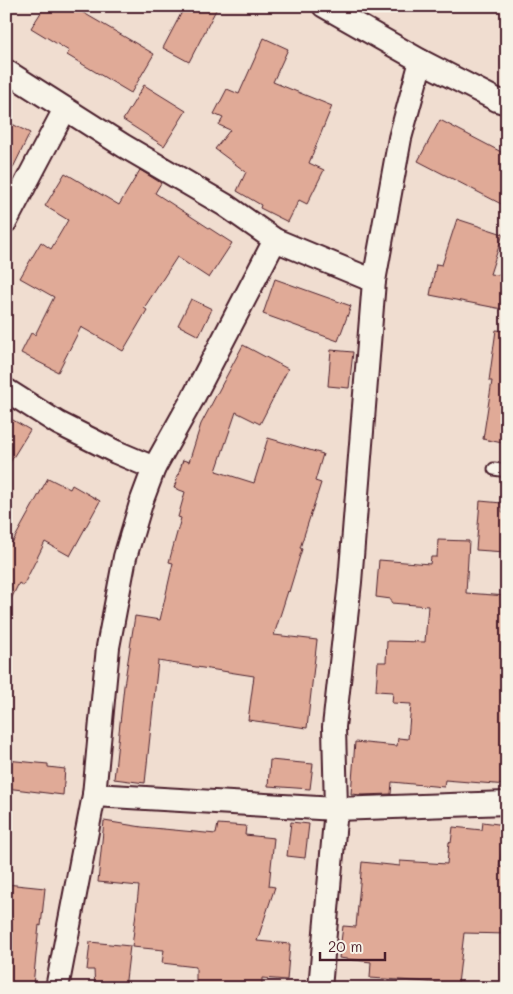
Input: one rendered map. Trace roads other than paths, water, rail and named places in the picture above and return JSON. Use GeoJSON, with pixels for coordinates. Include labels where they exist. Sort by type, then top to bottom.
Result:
{"type":"FeatureCollection","features":[{"type":"Feature","properties":{"kind":"street"},"geometry":{"type":"LineString","coordinates":[[324,6],[421,61],[507,103]]}},
{"type":"Feature","properties":{"kind":"street"},"geometry":{"type":"LineString","coordinates":[[320,988],[336,809],[334,727],[350,582],[374,281],[400,138],[421,61]]}},
{"type":"Feature","properties":{"kind":"street"},"geometry":{"type":"LineString","coordinates":[[6,71],[124,146],[225,205],[275,240],[374,281]]}},
{"type":"Feature","properties":{"kind":"street"},"geometry":{"type":"LineString","coordinates":[[6,221],[65,109]]}},
{"type":"Feature","properties":{"kind":"street"},"geometry":{"type":"LineString","coordinates":[[57,988],[94,795],[108,647],[125,557],[154,468],[193,398],[275,240]]}},
{"type":"Feature","properties":{"kind":"street"},"geometry":{"type":"LineString","coordinates":[[6,390],[58,423],[116,452],[154,468]]}},
{"type":"Feature","properties":{"kind":"street"},"geometry":{"type":"LineString","coordinates":[[94,795],[336,809],[507,803]]}},
{"type":"Feature","properties":{"kind":"lane"},"geometry":{"type":"LineString","coordinates":[[494,469],[507,471]]}}]}
